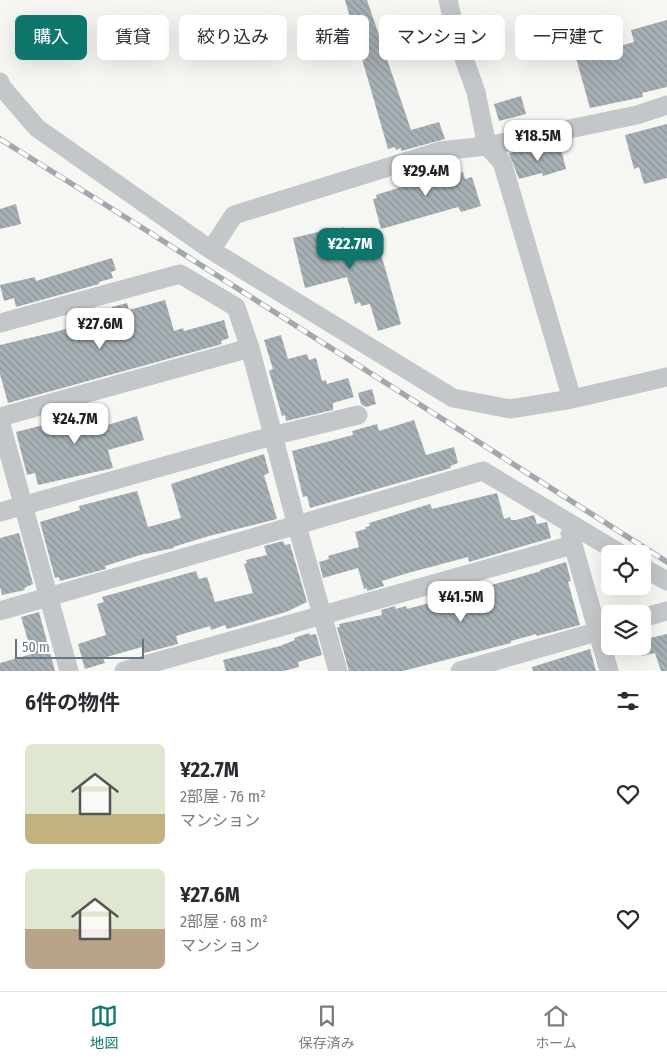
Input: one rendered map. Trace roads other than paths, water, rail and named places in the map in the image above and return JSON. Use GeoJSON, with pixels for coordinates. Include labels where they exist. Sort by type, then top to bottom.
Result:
{"type":"FeatureCollection","features":[{"type":"Feature","properties":{"kind":"street"},"geometry":{"type":"LineString","coordinates":[[448,0],[458,42],[476,92],[487,146],[502,162],[572,399]]}},
{"type":"Feature","properties":{"kind":"street"},"geometry":{"type":"LineString","coordinates":[[0,82],[1,86],[37,128],[211,250],[452,398],[510,409],[572,399],[667,377]]}},
{"type":"Feature","properties":{"kind":"street"},"geometry":{"type":"LineString","coordinates":[[211,250],[234,215],[440,151],[487,146],[636,115],[667,105]]}},
{"type":"Feature","properties":{"kind":"street"},"geometry":{"type":"LineString","coordinates":[[1,321],[180,274],[236,307],[250,348],[296,526],[338,671]]}},
{"type":"Feature","properties":{"kind":"street"},"geometry":{"type":"LineString","coordinates":[[69,671],[0,419],[250,348]]}},
{"type":"Feature","properties":{"kind":"street"},"geometry":{"type":"LineString","coordinates":[[0,512],[272,436],[358,415]]}},
{"type":"Feature","properties":{"kind":"street"},"geometry":{"type":"LineString","coordinates":[[0,611],[483,471],[606,545]]}},
{"type":"Feature","properties":{"kind":"street"},"geometry":{"type":"LineString","coordinates":[[568,523],[572,545],[601,622]]}},
{"type":"Feature","properties":{"kind":"street"},"geometry":{"type":"LineString","coordinates":[[124,671],[572,545]]}},
{"type":"Feature","properties":{"kind":"street"},"geometry":{"type":"LineString","coordinates":[[651,572],[667,581]]}},
{"type":"Feature","properties":{"kind":"street"},"geometry":{"type":"LineString","coordinates":[[651,615],[667,611]]}},
{"type":"Feature","properties":{"kind":"street"},"geometry":{"type":"LineString","coordinates":[[460,671],[601,631]]}},
{"type":"Feature","properties":{"kind":"street"},"geometry":{"type":"LineString","coordinates":[[607,655],[609,671]]}},
{"type":"Feature","properties":{"kind":"railway"},"geometry":{"type":"LineString","coordinates":[[0,139],[667,562]]}}]}
